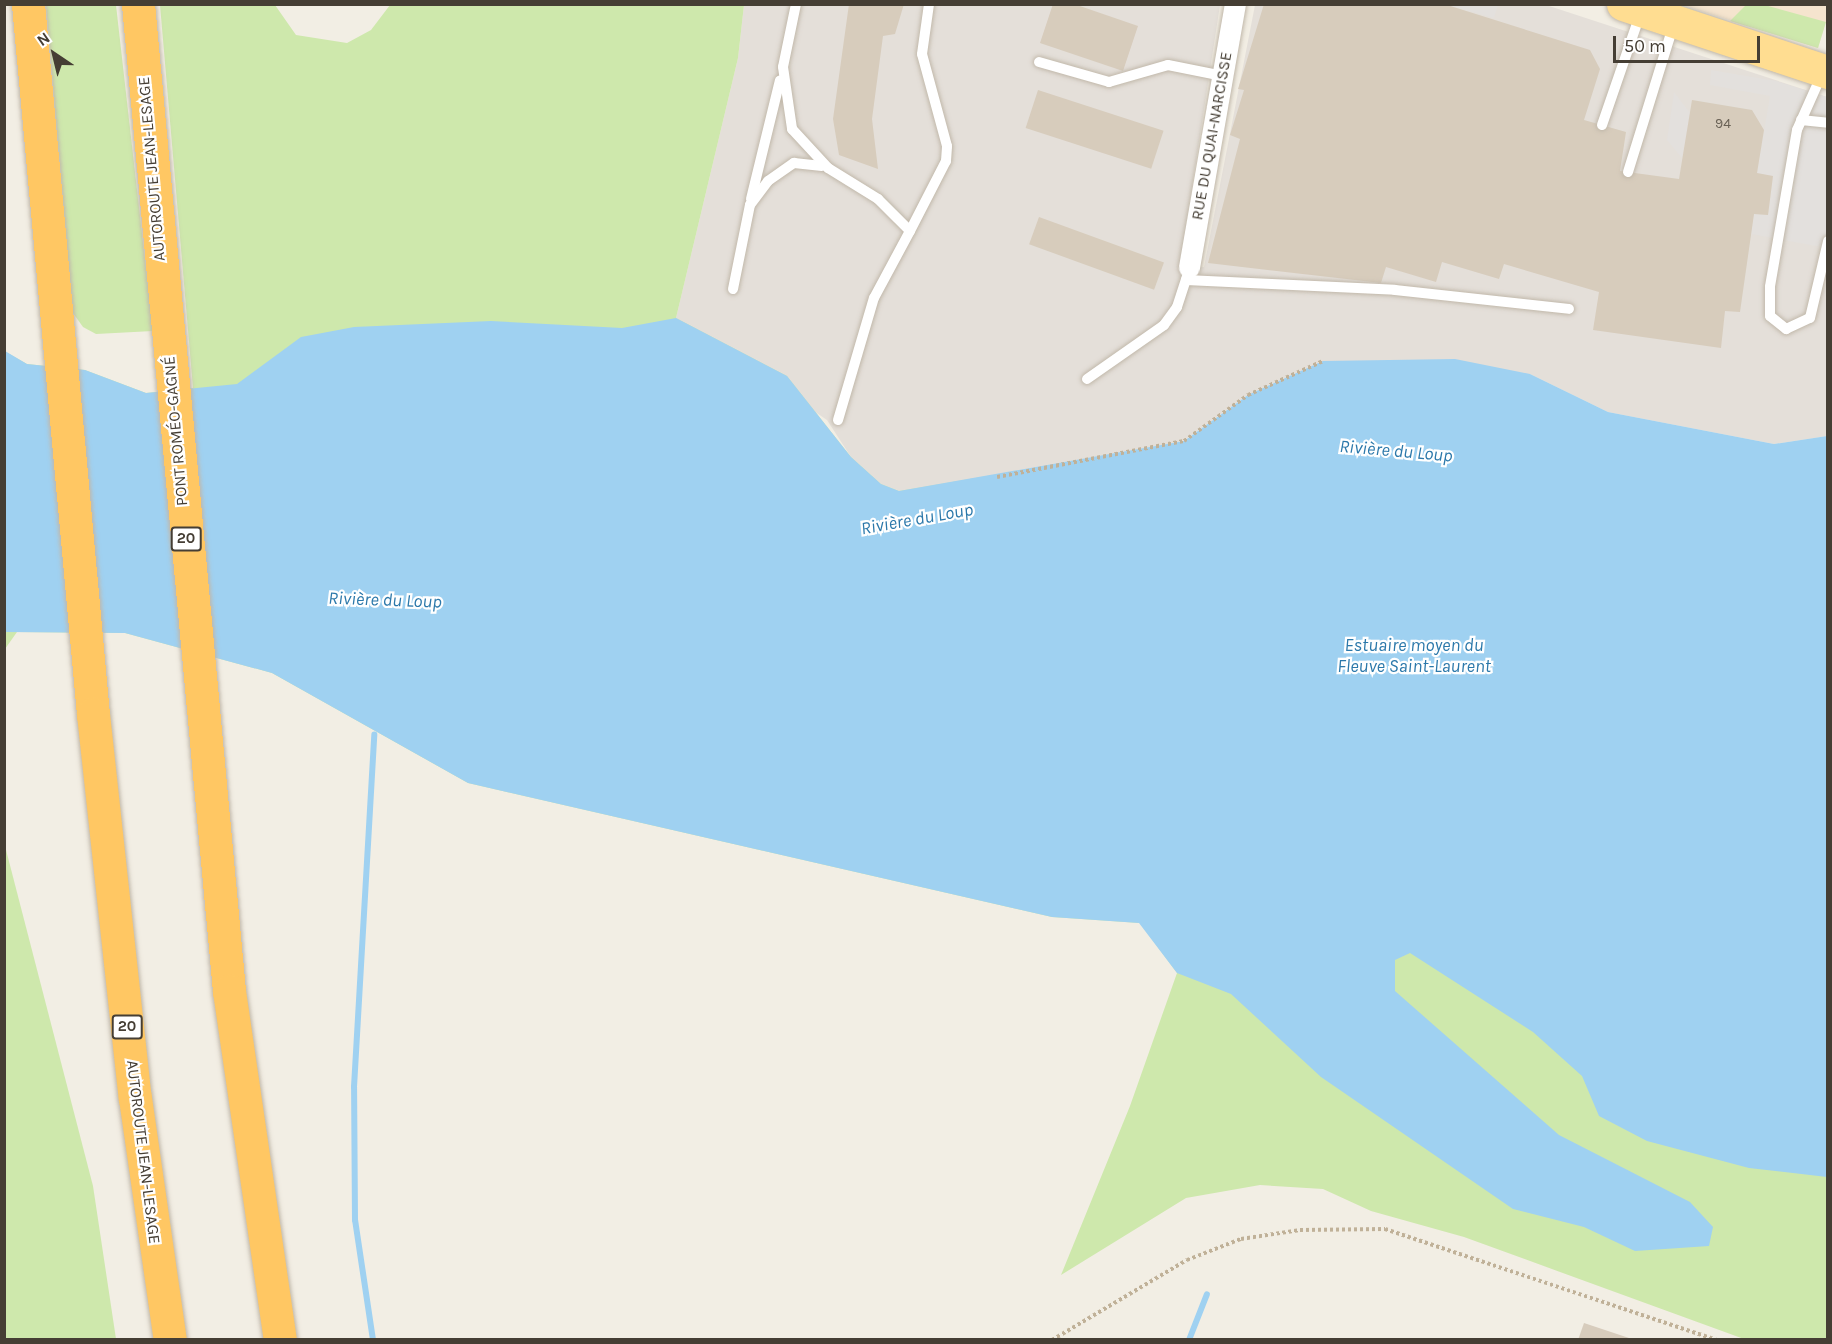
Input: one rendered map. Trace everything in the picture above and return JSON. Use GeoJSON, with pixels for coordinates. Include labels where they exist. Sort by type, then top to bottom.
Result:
{"type":"FeatureCollection","features":[{"type":"Feature","properties":{"kind":"highway","name":"AUTOROUTE JEAN-LESAGE"},"geometry":{"type":"LineString","coordinates":[[28,4],[93,714],[135,1098],[170,1340]]}},
{"type":"Feature","properties":{"kind":"highway","name":"AUTOROUTE JEAN-LESAGE"},"geometry":{"type":"LineString","coordinates":[[138,4],[167,333]]}},
{"type":"Feature","properties":{"kind":"highway","name":"PONT ROMÉO-GAGNÉ"},"geometry":{"type":"LineString","coordinates":[[167,333],[229,991],[280,1340]]}},
{"type":"Feature","properties":{"kind":"main road"},"geometry":{"type":"LineString","coordinates":[[1632,8],[1683,21],[1825,71]]}},
{"type":"Feature","properties":{"kind":"street","name":"RUE DU QUAI-NARCISSE"},"geometry":{"type":"LineString","coordinates":[[1188,274],[1235,4]]}},
{"type":"Feature","properties":{"kind":"lane"},"geometry":{"type":"LineString","coordinates":[[733,289],[796,4]]}},
{"type":"Feature","properties":{"kind":"lane"},"geometry":{"type":"LineString","coordinates":[[838,420],[874,298],[946,161],[947,146],[922,54],[928,4]]}},
{"type":"Feature","properties":{"kind":"lane"},"geometry":{"type":"LineString","coordinates":[[1602,125],[1632,8]]}},
{"type":"Feature","properties":{"kind":"lane"},"geometry":{"type":"LineString","coordinates":[[1628,172],[1683,21]]}},
{"type":"Feature","properties":{"kind":"lane"},"geometry":{"type":"LineString","coordinates":[[1039,62],[1108,82],[1168,64],[1223,76]]}},
{"type":"Feature","properties":{"kind":"lane"},"geometry":{"type":"LineString","coordinates":[[783,67],[792,129],[828,168],[878,199],[910,231]]}},
{"type":"Feature","properties":{"kind":"lane"},"geometry":{"type":"LineString","coordinates":[[1825,71],[1801,120],[1768,305],[1774,322],[1786,329],[1804,325],[1813,312],[1827,241]]}},
{"type":"Feature","properties":{"kind":"lane"},"geometry":{"type":"LineString","coordinates":[[1801,120],[1827,123]]}},
{"type":"Feature","properties":{"kind":"lane"},"geometry":{"type":"LineString","coordinates":[[750,205],[768,181],[794,163],[828,168]]}},
{"type":"Feature","properties":{"kind":"lane"},"geometry":{"type":"LineString","coordinates":[[1087,379],[1164,325],[1188,274],[1384,289],[1569,309]]}},
{"type":"Feature","properties":{"kind":"path"},"geometry":{"type":"LineString","coordinates":[[997,477],[1184,441],[1248,395],[1323,361]]}},
{"type":"Feature","properties":{"kind":"path"},"geometry":{"type":"LineString","coordinates":[[1052,1340],[1187,1260],[1241,1239],[1300,1230],[1385,1229],[1716,1340]]}},
{"type":"Feature","properties":{"kind":"shaded area"},"geometry":{"type":"Polygon","coordinates":[[[744,5],[1220,5],[1180,265],[1204,267],[1255,5],[1546,5],[1827,97],[1827,436],[1774,444],[1608,412],[1530,374],[1248,395],[1184,441],[931,489],[899,491],[881,484],[851,457],[827,420],[676,318],[738,58],[744,5]]]}},
{"type":"Feature","properties":{"kind":"shaded area"},"geometry":{"type":"Polygon","coordinates":[[[1447,5],[1498,5],[1494,18],[1447,5]]]}},
{"type":"Feature","properties":{"kind":"shaded area"},"geometry":{"type":"Polygon","coordinates":[[[1682,5],[1827,5],[1827,18],[1818,48],[1682,5]]]}},
{"type":"Feature","properties":{"kind":"shaded area"},"geometry":{"type":"Polygon","coordinates":[[[1711,70],[1776,81],[1827,97],[1827,248],[1751,234],[1754,214],[1768,215],[1773,177],[1757,173],[1770,96],[1710,85],[1711,70]]]}},
{"type":"Feature","properties":{"kind":"shaded area"},"geometry":{"type":"Polygon","coordinates":[[[1674,92],[1690,113],[1682,158],[1667,140],[1674,92]]]}},
{"type":"Feature","properties":{"kind":"green space"},"geometry":{"type":"Polygon","coordinates":[[[1761,4],[1826,22],[1818,48],[1730,21],[1746,5],[1761,4]]]}},
{"type":"Feature","properties":{"kind":"green space"},"geometry":{"type":"Polygon","coordinates":[[[46,5],[116,5],[153,331],[96,334],[83,327],[73,313],[46,5]]]}},
{"type":"Feature","properties":{"kind":"green space"},"geometry":{"type":"Polygon","coordinates":[[[160,5],[275,5],[296,35],[347,43],[371,30],[390,5],[744,5],[738,58],[676,318],[787,376],[851,457],[881,484],[899,491],[1075,461],[981,496],[269,536],[4,351],[27,364],[85,370],[146,393],[193,388],[160,5]]]}},
{"type":"Feature","properties":{"kind":"green space"},"geometry":{"type":"Polygon","coordinates":[[[5,553],[769,584],[1827,1155],[1827,1339],[1744,1339],[1464,1237],[1371,1211],[1323,1189],[1260,1185],[1186,1198],[1061,1275],[1130,1106],[1177,973],[1140,923],[1052,917],[468,783],[272,673],[125,633],[17,632],[5,649],[5,553]]]}},
{"type":"Feature","properties":{"kind":"green space"},"geometry":{"type":"Polygon","coordinates":[[[5,846],[93,1186],[116,1339],[5,1339],[5,846]]]}},
{"type":"Feature","properties":{"kind":"water","name":"Estuaire moyen du Fleuve Saint-Laurent"},"geometry":{"type":"Polygon","coordinates":[[[676,318],[787,376],[851,457],[881,484],[899,491],[1184,441],[1248,395],[1323,361],[1455,359],[1530,374],[1608,412],[1774,444],[1827,436],[1827,1177],[1749,1168],[1647,1141],[1599,1116],[1582,1076],[1533,1032],[1410,953],[1395,960],[1395,991],[1559,1135],[1690,1202],[1713,1227],[1709,1246],[1635,1251],[1584,1227],[1513,1209],[1321,1077],[1231,994],[1177,973],[1139,923],[1052,917],[468,783],[272,673],[125,633],[5,632],[5,351],[27,364],[85,370],[146,393],[237,384],[301,337],[354,327],[491,321],[622,328],[676,318]]]}},
{"type":"Feature","properties":{"kind":"building"},"geometry":{"type":"Polygon","coordinates":[[[849,4],[904,4],[895,34],[883,36],[872,119],[878,169],[839,155],[833,119],[849,4]]]}},
{"type":"Feature","properties":{"kind":"building"},"geometry":{"type":"Polygon","coordinates":[[[1053,4],[1074,4],[1138,26],[1123,71],[1040,43],[1053,4]]]}},
{"type":"Feature","properties":{"kind":"building"},"geometry":{"type":"Polygon","coordinates":[[[1264,4],[1444,4],[1590,50],[1600,69],[1584,120],[1626,132],[1620,171],[1679,179],[1692,100],[1752,110],[1764,130],[1757,173],[1773,176],[1768,215],[1754,214],[1740,312],[1725,311],[1721,348],[1593,330],[1599,292],[1504,264],[1499,279],[1442,262],[1436,282],[1386,267],[1381,283],[1208,263],[1240,139],[1230,135],[1244,90],[1238,89],[1264,4]]]}},
{"type":"Feature","properties":{"kind":"building"},"geometry":{"type":"Polygon","coordinates":[[[1038,90],[1164,131],[1151,169],[1026,128],[1038,90]]]}},
{"type":"Feature","properties":{"kind":"building"},"geometry":{"type":"Polygon","coordinates":[[[1039,217],[1164,262],[1154,290],[1029,244],[1039,217]]]}},
{"type":"Feature","properties":{"kind":"building"},"geometry":{"type":"Polygon","coordinates":[[[1584,1323],[1632,1339],[1632,1340],[1578,1340],[1584,1323]]]}},
{"type":"Feature","properties":{"kind":"waterway"},"geometry":{"type":"LineString","coordinates":[[373,1340],[355,1220],[354,1087],[374,735]]}},
{"type":"Feature","properties":{"kind":"waterway"},"geometry":{"type":"LineString","coordinates":[[1189,1340],[1207,1294]]}},
{"type":"Feature","properties":{"kind":"water label","name":"Rivière du Loup"},"geometry":{"type":"Point","coordinates":[1396,451]}},
{"type":"Feature","properties":{"kind":"water label","name":"Rivière du Loup"},"geometry":{"type":"Point","coordinates":[917,519]}},
{"type":"Feature","properties":{"kind":"water label","name":"Rivière du Loup"},"geometry":{"type":"Point","coordinates":[385,600]}}]}
